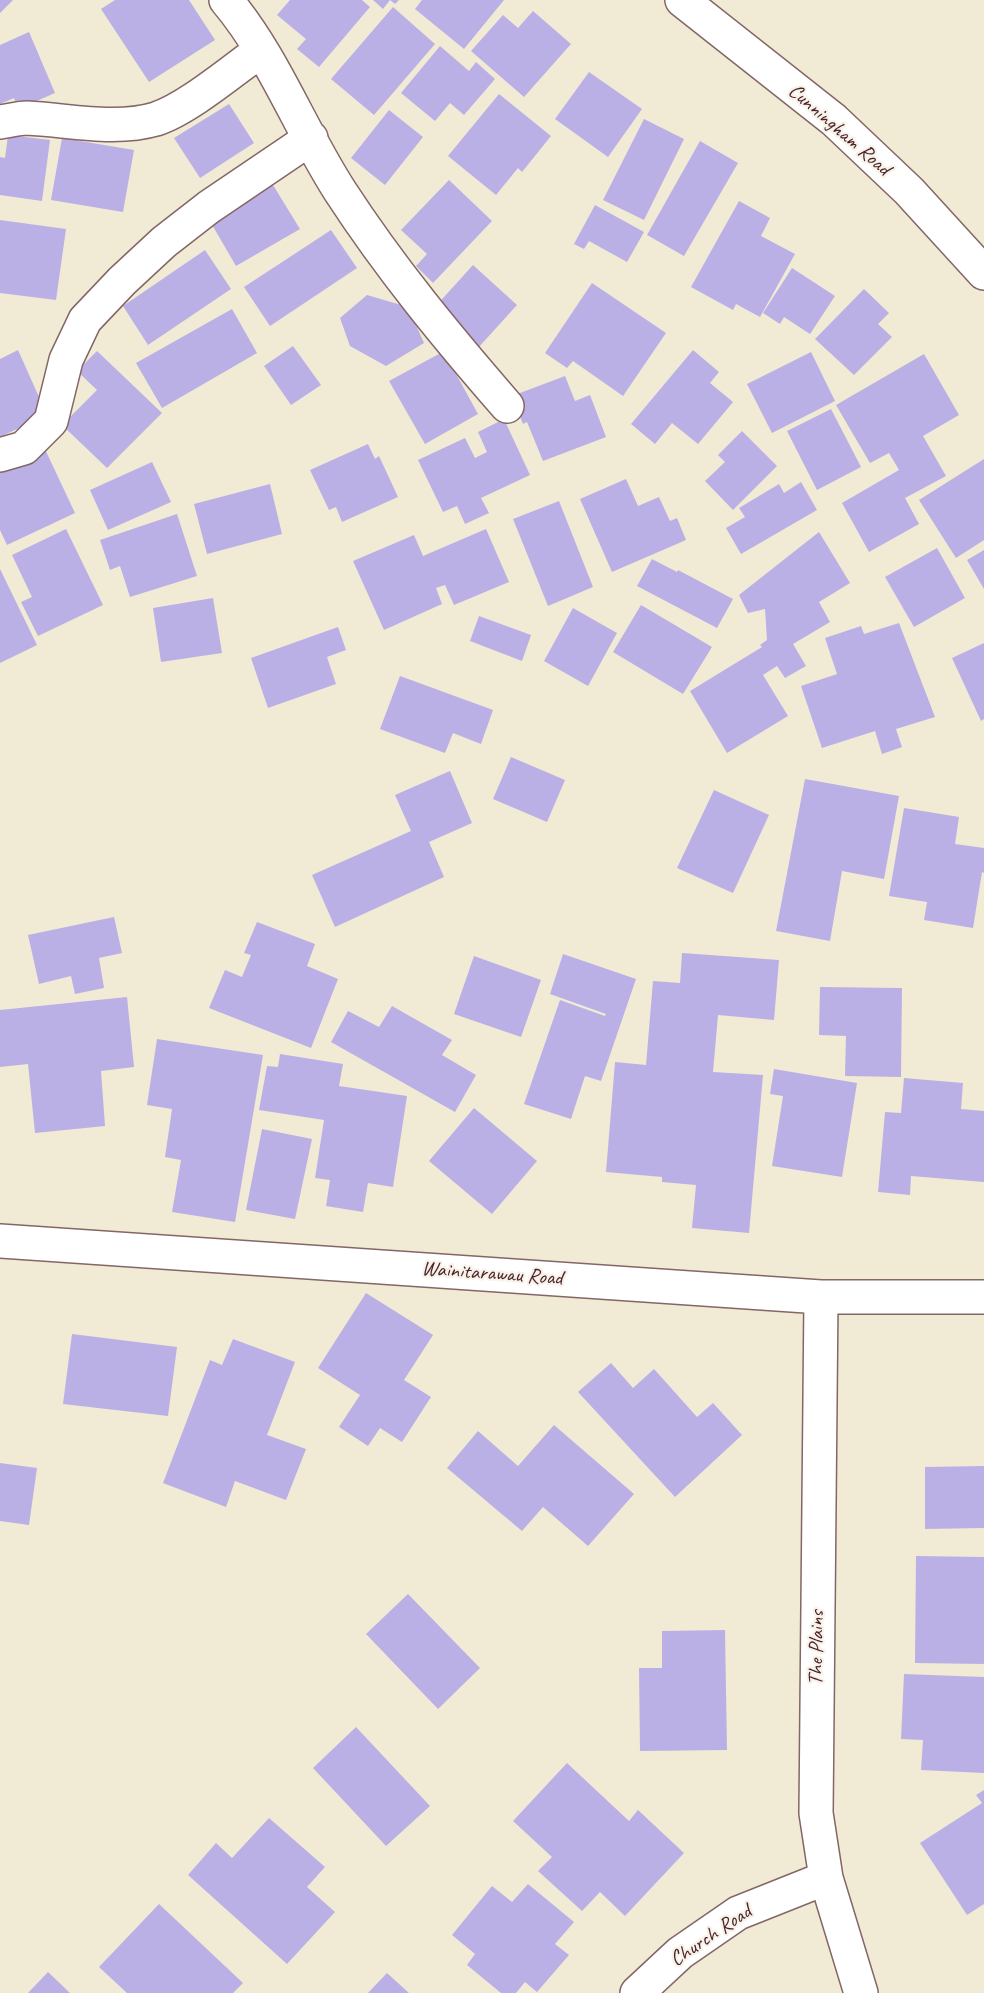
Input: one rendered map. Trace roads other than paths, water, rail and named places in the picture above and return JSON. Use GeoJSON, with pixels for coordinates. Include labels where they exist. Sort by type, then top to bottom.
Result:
{"type":"FeatureCollection","features":[{"type":"Feature","properties":{"kind":"street"},"geometry":{"type":"LineString","coordinates":[[226,0],[260,51],[339,189],[398,276],[507,406]]}},
{"type":"Feature","properties":{"kind":"street","name":"Cunningham Road"},"geometry":{"type":"LineString","coordinates":[[682,0],[834,120],[909,192],[984,273]]}},
{"type":"Feature","properties":{"kind":"street"},"geometry":{"type":"LineString","coordinates":[[0,122],[25,118],[71,123],[137,123],[156,119],[176,110],[260,51]]}},
{"type":"Feature","properties":{"kind":"street"},"geometry":{"type":"LineString","coordinates":[[0,455],[24,448],[51,421],[66,360],[85,320],[122,281],[164,242],[209,207],[310,138]]}},
{"type":"Feature","properties":{"kind":"street","name":"Wainitarawau Road"},"geometry":{"type":"LineString","coordinates":[[0,1241],[820,1297],[984,1297]]}},
{"type":"Feature","properties":{"kind":"street","name":"The Plains"},"geometry":{"type":"LineString","coordinates":[[820,1297],[816,1813],[826,1878],[861,1993]]}},
{"type":"Feature","properties":{"kind":"street","name":"Church Road"},"geometry":{"type":"LineString","coordinates":[[637,1993],[680,1953],[738,1913],[826,1878]]}}]}
